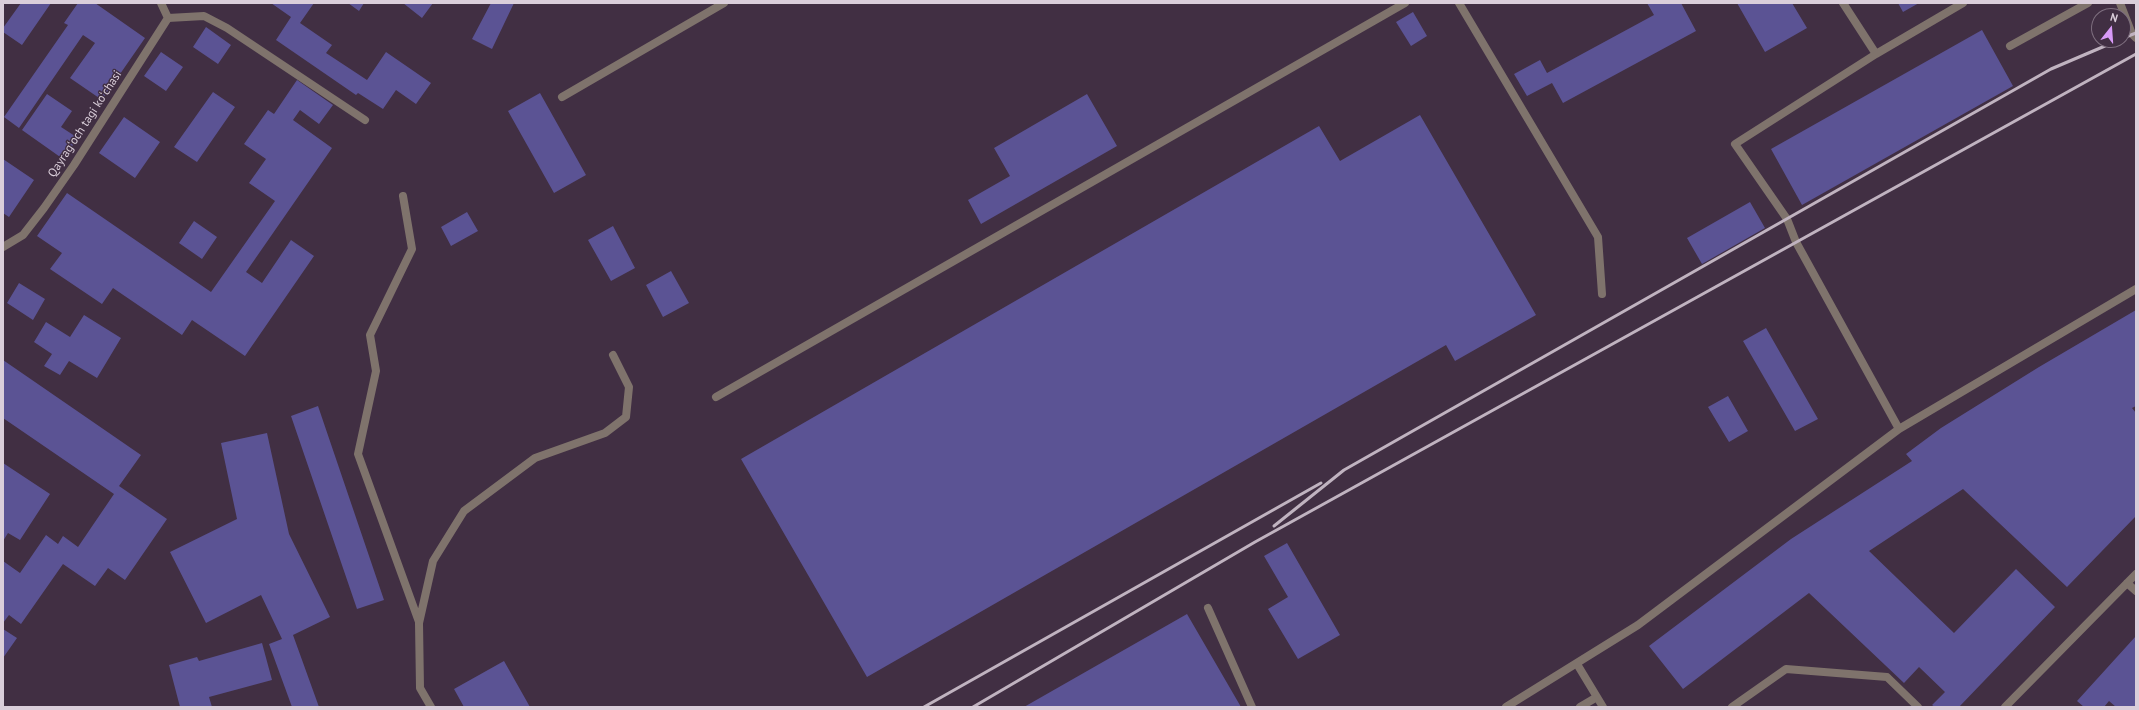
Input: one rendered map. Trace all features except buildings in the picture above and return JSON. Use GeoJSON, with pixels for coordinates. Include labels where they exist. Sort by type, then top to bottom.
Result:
{"type":"FeatureCollection","features":[{"type":"Feature","properties":{"kind":"street"},"geometry":{"type":"LineString","coordinates":[[161,3],[168,18],[204,16],[227,28],[365,120]]}},
{"type":"Feature","properties":{"kind":"street"},"geometry":{"type":"LineString","coordinates":[[562,97],[724,3]]}},
{"type":"Feature","properties":{"kind":"street"},"geometry":{"type":"LineString","coordinates":[[716,397],[1405,3]]}},
{"type":"Feature","properties":{"kind":"street"},"geometry":{"type":"LineString","coordinates":[[1459,3],[1598,237],[1602,294]]}},
{"type":"Feature","properties":{"kind":"street"},"geometry":{"type":"LineString","coordinates":[[1843,3],[1876,54]]}},
{"type":"Feature","properties":{"kind":"street"},"geometry":{"type":"LineString","coordinates":[[1899,429],[1796,242],[1787,219],[1735,144],[1876,54],[1963,3]]}},
{"type":"Feature","properties":{"kind":"street"},"geometry":{"type":"LineString","coordinates":[[2010,46],[2088,3]]}},
{"type":"Feature","properties":{"kind":"street"},"geometry":{"type":"LineString","coordinates":[[2120,3],[2132,34],[2136,38]]}},
{"type":"Feature","properties":{"kind":"street","name":"Qayragʻoch tagi koʻchasi"},"geometry":{"type":"LineString","coordinates":[[3,247],[23,235],[44,208],[168,18]]}},
{"type":"Feature","properties":{"kind":"street"},"geometry":{"type":"LineString","coordinates":[[403,196],[412,249],[370,335],[376,371],[358,454],[420,623]]}},
{"type":"Feature","properties":{"kind":"street"},"geometry":{"type":"LineString","coordinates":[[1506,707],[1638,625],[1899,429],[2136,289]]}},
{"type":"Feature","properties":{"kind":"street"},"geometry":{"type":"LineString","coordinates":[[431,707],[420,688],[420,623],[433,562],[464,511],[535,458],[605,433],[626,417],[629,387],[613,355]]}},
{"type":"Feature","properties":{"kind":"street"},"geometry":{"type":"LineString","coordinates":[[2005,707],[2136,574]]}},
{"type":"Feature","properties":{"kind":"street"},"geometry":{"type":"LineString","coordinates":[[2127,583],[2136,592]]}},
{"type":"Feature","properties":{"kind":"street"},"geometry":{"type":"LineString","coordinates":[[1208,608],[1252,707]]}},
{"type":"Feature","properties":{"kind":"street"},"geometry":{"type":"LineString","coordinates":[[1577,664],[1603,707]]}},
{"type":"Feature","properties":{"kind":"street"},"geometry":{"type":"LineString","coordinates":[[1732,707],[1786,669],[1887,678],[1918,707]]}},
{"type":"Feature","properties":{"kind":"street"},"geometry":{"type":"LineString","coordinates":[[1580,707],[1597,697]]}},
{"type":"Feature","properties":{"kind":"railway"},"geometry":{"type":"LineString","coordinates":[[2131,35],[2136,33]]}},
{"type":"Feature","properties":{"kind":"railway"},"geometry":{"type":"LineString","coordinates":[[1274,526],[1344,470],[2051,69],[2100,48]]}},
{"type":"Feature","properties":{"kind":"railway"},"geometry":{"type":"LineString","coordinates":[[973,707],[1255,542],[2136,54]]}},
{"type":"Feature","properties":{"kind":"railway"},"geometry":{"type":"LineString","coordinates":[[924,707],[1321,483]]}}]}
